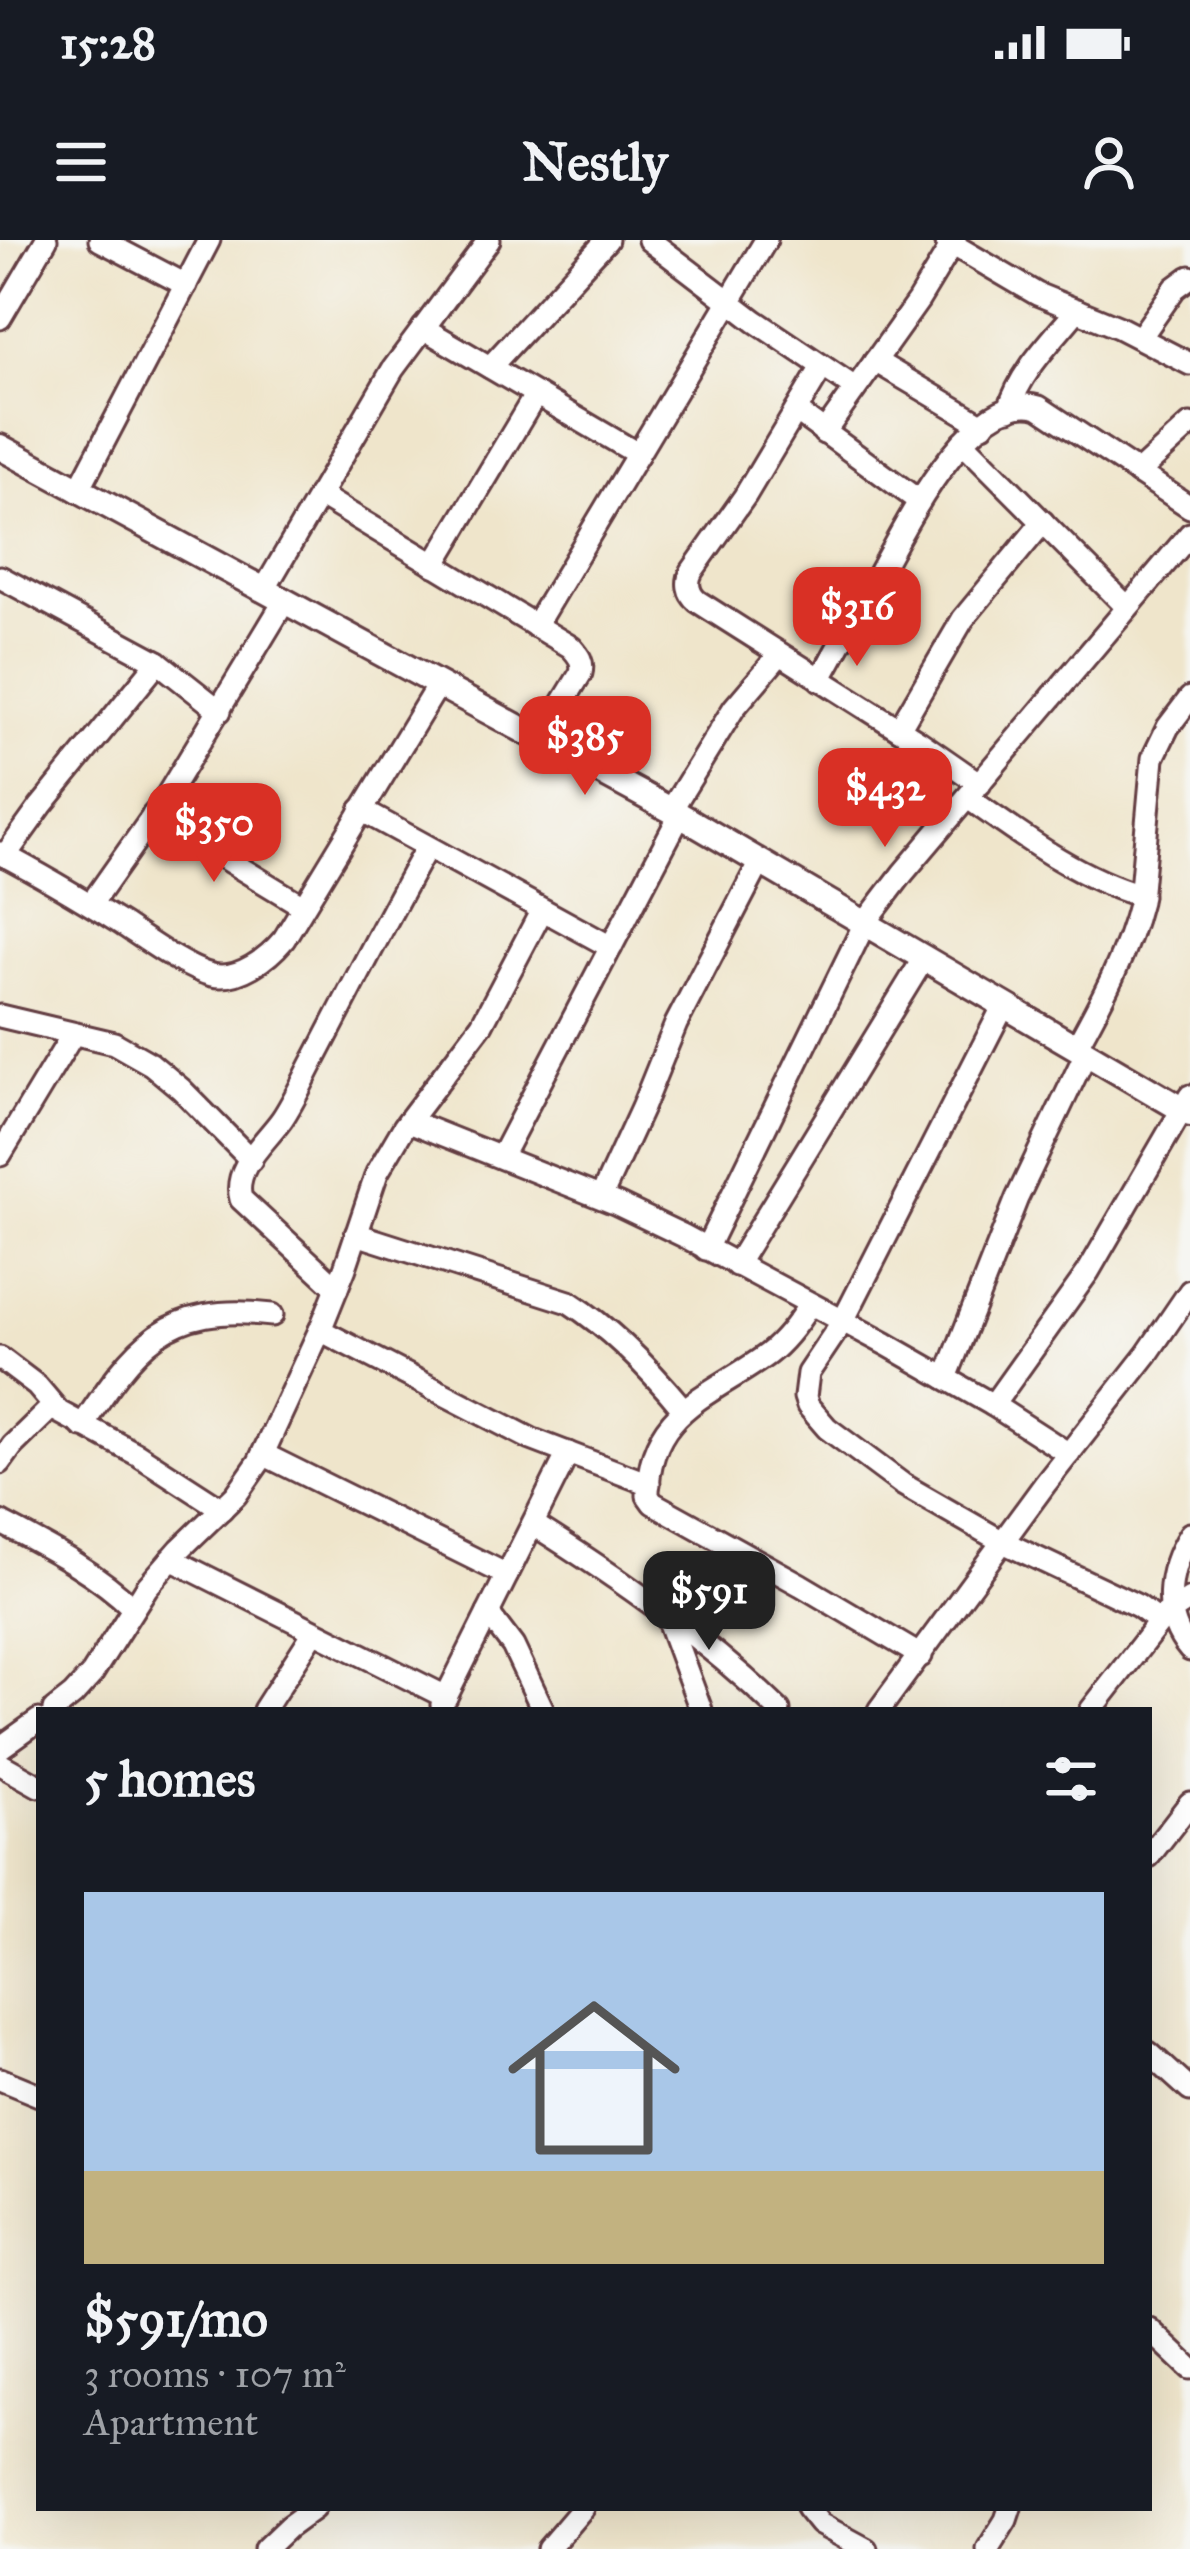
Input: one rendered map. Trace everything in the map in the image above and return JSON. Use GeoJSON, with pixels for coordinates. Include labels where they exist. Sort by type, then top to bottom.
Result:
{"type":"FeatureCollection","features":[{"type":"Feature","properties":{"kind":"street"},"geometry":{"type":"LineString","coordinates":[[0,318],[46,240]]}},
{"type":"Feature","properties":{"kind":"street"},"geometry":{"type":"LineString","coordinates":[[100,240],[186,285]]}},
{"type":"Feature","properties":{"kind":"street"},"geometry":{"type":"LineString","coordinates":[[78,491],[209,240]]}},
{"type":"Feature","properties":{"kind":"street"},"geometry":{"type":"LineString","coordinates":[[91,904],[220,711],[319,495],[393,369],[489,240]]}},
{"type":"Feature","properties":{"kind":"street"},"geometry":{"type":"LineString","coordinates":[[490,367],[607,240]]}},
{"type":"Feature","properties":{"kind":"street"},"geometry":{"type":"LineString","coordinates":[[649,240],[729,302],[855,388]]}},
{"type":"Feature","properties":{"kind":"street"},"geometry":{"type":"LineString","coordinates":[[535,626],[766,240]]}},
{"type":"Feature","properties":{"kind":"street"},"geometry":{"type":"LineString","coordinates":[[824,433],[918,301],[951,242],[1037,295],[1190,364]]}},
{"type":"Feature","properties":{"kind":"street"},"geometry":{"type":"LineString","coordinates":[[1140,338],[1175,288],[1190,278]]}},
{"type":"Feature","properties":{"kind":"street"},"geometry":{"type":"LineString","coordinates":[[1009,409],[1035,361],[1077,310]]}},
{"type":"Feature","properties":{"kind":"street"},"geometry":{"type":"LineString","coordinates":[[423,328],[638,454]]}},
{"type":"Feature","properties":{"kind":"street"},"geometry":{"type":"LineString","coordinates":[[875,361],[983,425]]}},
{"type":"Feature","properties":{"kind":"street"},"geometry":{"type":"LineString","coordinates":[[821,367],[745,496],[688,579],[690,592],[899,730],[1035,846],[1141,896]]}},
{"type":"Feature","properties":{"kind":"street"},"geometry":{"type":"LineString","coordinates":[[434,565],[536,394]]}},
{"type":"Feature","properties":{"kind":"street"},"geometry":{"type":"LineString","coordinates":[[820,680],[936,474],[963,442],[1009,409],[1039,407],[1190,507]]}},
{"type":"Feature","properties":{"kind":"street"},"geometry":{"type":"LineString","coordinates":[[796,411],[919,501]]}},
{"type":"Feature","properties":{"kind":"street"},"geometry":{"type":"LineString","coordinates":[[1138,473],[1190,425]]}},
{"type":"Feature","properties":{"kind":"street"},"geometry":{"type":"LineString","coordinates":[[963,442],[1127,607]]}},
{"type":"Feature","properties":{"kind":"street"},"geometry":{"type":"LineString","coordinates":[[0,447],[675,813],[1081,1050],[1187,1106],[1088,1272],[993,1405]]}},
{"type":"Feature","properties":{"kind":"street"},"geometry":{"type":"LineString","coordinates":[[319,495],[571,647],[582,663],[581,673],[540,740]]}},
{"type":"Feature","properties":{"kind":"street"},"geometry":{"type":"LineString","coordinates":[[899,730],[963,619],[1043,522]]}},
{"type":"Feature","properties":{"kind":"street"},"geometry":{"type":"LineString","coordinates":[[706,1249],[865,923],[1190,534]]}},
{"type":"Feature","properties":{"kind":"street"},"geometry":{"type":"LineString","coordinates":[[0,577],[158,662],[220,711]]}},
{"type":"Feature","properties":{"kind":"street"},"geometry":{"type":"LineString","coordinates":[[501,1157],[675,813],[734,709],[780,654]]}},
{"type":"Feature","properties":{"kind":"street"},"geometry":{"type":"LineString","coordinates":[[158,662],[3,855],[215,976],[252,966],[284,939],[438,685]]}},
{"type":"Feature","properties":{"kind":"street"},"geometry":{"type":"LineString","coordinates":[[946,1378],[1135,921],[1153,758],[1190,698]]}},
{"type":"Feature","properties":{"kind":"street"},"geometry":{"type":"LineString","coordinates":[[362,810],[610,947]]}},
{"type":"Feature","properties":{"kind":"street"},"geometry":{"type":"LineString","coordinates":[[153,815],[303,906]]}},
{"type":"Feature","properties":{"kind":"street"},"geometry":{"type":"LineString","coordinates":[[337,1288],[241,1198],[238,1184],[299,1090],[385,920],[428,847]]}},
{"type":"Feature","properties":{"kind":"street"},"geometry":{"type":"LineString","coordinates":[[601,1197],[676,1024],[760,862]]}},
{"type":"Feature","properties":{"kind":"street"},"geometry":{"type":"LineString","coordinates":[[58,1707],[92,1674],[147,1587],[236,1495],[263,1454],[337,1288],[376,1173],[482,1024],[542,910]]}},
{"type":"Feature","properties":{"kind":"street"},"geometry":{"type":"LineString","coordinates":[[736,1265],[924,958]]}},
{"type":"Feature","properties":{"kind":"street"},"geometry":{"type":"LineString","coordinates":[[1004,1005],[843,1321],[808,1372],[804,1390],[808,1406],[827,1428],[902,1484],[1003,1542],[1164,1616],[1190,1650]]}},
{"type":"Feature","properties":{"kind":"street"},"geometry":{"type":"LineString","coordinates":[[0,1016],[114,1043],[151,1064],[251,1160]]}},
{"type":"Feature","properties":{"kind":"street"},"geometry":{"type":"LineString","coordinates":[[0,1155],[73,1034]]}},
{"type":"Feature","properties":{"kind":"street"},"geometry":{"type":"LineString","coordinates":[[409,1121],[601,1197],[706,1249],[946,1378],[1069,1454]]}},
{"type":"Feature","properties":{"kind":"street"},"geometry":{"type":"LineString","coordinates":[[356,1234],[568,1301],[651,1371],[683,1409]]}},
{"type":"Feature","properties":{"kind":"street"},"geometry":{"type":"LineString","coordinates":[[881,1707],[1190,1291]]}},
{"type":"Feature","properties":{"kind":"street"},"geometry":{"type":"LineString","coordinates":[[810,1304],[768,1353],[683,1409],[665,1430],[648,1496],[656,1505],[921,1656]]}},
{"type":"Feature","properties":{"kind":"street"},"geometry":{"type":"LineString","coordinates":[[82,1426],[141,1346],[165,1330],[208,1313],[272,1315]]}},
{"type":"Feature","properties":{"kind":"street"},"geometry":{"type":"LineString","coordinates":[[320,1330],[531,1439],[649,1484]]}},
{"type":"Feature","properties":{"kind":"street"},"geometry":{"type":"LineString","coordinates":[[0,1358],[37,1387],[52,1407],[222,1509]]}},
{"type":"Feature","properties":{"kind":"street"},"geometry":{"type":"LineString","coordinates":[[0,1462],[52,1407]]}},
{"type":"Feature","properties":{"kind":"street"},"geometry":{"type":"LineString","coordinates":[[263,1454],[507,1575]]}},
{"type":"Feature","properties":{"kind":"street"},"geometry":{"type":"LineString","coordinates":[[172,1559],[443,1704],[568,1454]]}},
{"type":"Feature","properties":{"kind":"street"},"geometry":{"type":"LineString","coordinates":[[0,1522],[70,1560],[134,1609]]}},
{"type":"Feature","properties":{"kind":"street"},"geometry":{"type":"LineString","coordinates":[[533,1523],[667,1614],[776,1707]]}},
{"type":"Feature","properties":{"kind":"street"},"geometry":{"type":"LineString","coordinates":[[1164,1616],[1176,1564],[1190,1534]]}},
{"type":"Feature","properties":{"kind":"street"},"geometry":{"type":"LineString","coordinates":[[1092,1707],[1164,1616],[1190,1599]]}},
{"type":"Feature","properties":{"kind":"street"},"geometry":{"type":"LineString","coordinates":[[488,1613],[513,1646],[542,1707]]}},
{"type":"Feature","properties":{"kind":"street"},"geometry":{"type":"LineString","coordinates":[[667,1614],[699,1707]]}},
{"type":"Feature","properties":{"kind":"street"},"geometry":{"type":"LineString","coordinates":[[266,1707],[314,1632]]}},
{"type":"Feature","properties":{"kind":"street"},"geometry":{"type":"LineString","coordinates":[[0,1748],[36,1722]]}},
{"type":"Feature","properties":{"kind":"street"},"geometry":{"type":"LineString","coordinates":[[0,1764],[36,1784]]}},
{"type":"Feature","properties":{"kind":"street"},"geometry":{"type":"LineString","coordinates":[[1152,1853],[1187,1812]]}},
{"type":"Feature","properties":{"kind":"street"},"geometry":{"type":"LineString","coordinates":[[1152,2058],[1190,2090]]}},
{"type":"Feature","properties":{"kind":"street"},"geometry":{"type":"LineString","coordinates":[[0,2079],[36,2095]]}},
{"type":"Feature","properties":{"kind":"street"},"geometry":{"type":"LineString","coordinates":[[1152,2332],[1190,2368]]}},
{"type":"Feature","properties":{"kind":"street"},"geometry":{"type":"LineString","coordinates":[[265,2549],[310,2511]]}},
{"type":"Feature","properties":{"kind":"street"},"geometry":{"type":"LineString","coordinates":[[548,2549],[580,2511]]}},
{"type":"Feature","properties":{"kind":"street"},"geometry":{"type":"LineString","coordinates":[[809,2511],[820,2524],[866,2549]]}},
{"type":"Feature","properties":{"kind":"street"},"geometry":{"type":"LineString","coordinates":[[988,2549],[1009,2511]]}}]}
